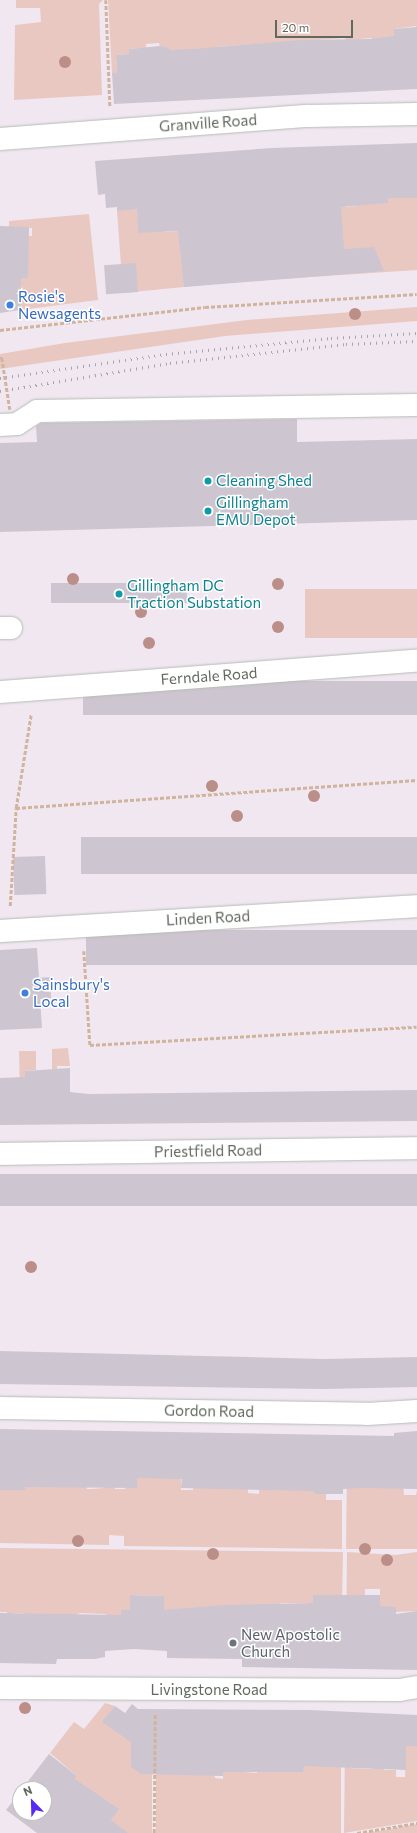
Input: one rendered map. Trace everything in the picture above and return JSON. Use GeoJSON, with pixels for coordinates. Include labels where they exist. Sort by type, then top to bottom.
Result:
{"type":"FeatureCollection","features":[{"type":"Feature","properties":{"kind":"street","name":"Granville Road"},"geometry":{"type":"LineString","coordinates":[[0,139],[308,116],[417,114]]}},
{"type":"Feature","properties":{"kind":"street"},"geometry":{"type":"LineString","coordinates":[[5,417],[16,424],[37,411],[417,405]]}},
{"type":"Feature","properties":{"kind":"street","name":"Ferndale Road"},"geometry":{"type":"LineString","coordinates":[[0,692],[417,661]]}},
{"type":"Feature","properties":{"kind":"street","name":"Linden Road"},"geometry":{"type":"LineString","coordinates":[[4,930],[417,906]]}},
{"type":"Feature","properties":{"kind":"street","name":"Priestfield Road"},"geometry":{"type":"LineString","coordinates":[[0,1154],[417,1148]]}},
{"type":"Feature","properties":{"kind":"street","name":"Gordon Road"},"geometry":{"type":"LineString","coordinates":[[0,1408],[367,1414],[417,1411]]}},
{"type":"Feature","properties":{"kind":"street","name":"Livingstone Road"},"geometry":{"type":"LineString","coordinates":[[0,1688],[368,1690],[417,1687]]}},
{"type":"Feature","properties":{"kind":"path"},"geometry":{"type":"LineString","coordinates":[[106,0],[111,108]]}},
{"type":"Feature","properties":{"kind":"path"},"geometry":{"type":"LineString","coordinates":[[0,330],[205,307],[417,294]]}},
{"type":"Feature","properties":{"kind":"path"},"geometry":{"type":"LineString","coordinates":[[0,358],[2,358],[5,417]]}},
{"type":"Feature","properties":{"kind":"path"},"geometry":{"type":"LineString","coordinates":[[4,930],[16,808],[33,706],[33,690]]}},
{"type":"Feature","properties":{"kind":"path"},"geometry":{"type":"LineString","coordinates":[[16,808],[417,780]]}},
{"type":"Feature","properties":{"kind":"path"},"geometry":{"type":"LineString","coordinates":[[83,942],[90,1045],[417,1027]]}},
{"type":"Feature","properties":{"kind":"path"},"geometry":{"type":"LineString","coordinates":[[154,1833],[155,1708]]}},
{"type":"Feature","properties":{"kind":"path"},"geometry":{"type":"LineString","coordinates":[[357,1833],[417,1823]]}},
{"type":"Feature","properties":{"kind":"shaded area"},"geometry":{"type":"Polygon","coordinates":[[[16,0],[103,0],[99,4],[102,95],[14,100],[15,25],[41,22],[40,8],[16,8],[16,0]]]}},
{"type":"Feature","properties":{"kind":"shaded area"},"geometry":{"type":"Polygon","coordinates":[[[108,0],[417,0],[417,38],[416,26],[394,29],[395,59],[373,48],[372,38],[346,42],[345,38],[216,47],[217,68],[169,56],[169,48],[160,48],[159,43],[146,44],[147,71],[139,48],[129,49],[129,54],[116,55],[117,73],[112,73],[108,0]]]}},
{"type":"Feature","properties":{"kind":"shaded area"},"geometry":{"type":"Polygon","coordinates":[[[344,177],[345,207],[357,206],[357,198],[377,203],[388,203],[388,198],[417,198],[417,270],[234,282],[123,293],[117,211],[135,191],[138,221],[162,212],[164,232],[179,231],[344,177]]]}},
{"type":"Feature","properties":{"kind":"shaded area"},"geometry":{"type":"Polygon","coordinates":[[[89,214],[98,300],[20,310],[20,300],[6,277],[25,236],[32,236],[32,228],[9,227],[9,221],[89,214]]]}},
{"type":"Feature","properties":{"kind":"shaded area"},"geometry":{"type":"Polygon","coordinates":[[[417,307],[417,321],[225,336],[0,369],[0,354],[65,343],[247,320],[417,307]]]}},
{"type":"Feature","properties":{"kind":"shaded area"},"geometry":{"type":"Polygon","coordinates":[[[305,589],[417,589],[417,638],[305,638],[305,589]]]}},
{"type":"Feature","properties":{"kind":"shaded area"},"geometry":{"type":"Polygon","coordinates":[[[68,1048],[70,1066],[57,1066],[58,1091],[52,1070],[52,1049],[68,1048]]]}},
{"type":"Feature","properties":{"kind":"shaded area"},"geometry":{"type":"Polygon","coordinates":[[[19,1051],[36,1051],[36,1070],[25,1071],[25,1094],[20,1095],[19,1051]]]}},
{"type":"Feature","properties":{"kind":"shaded area"},"geometry":{"type":"Polygon","coordinates":[[[182,1464],[181,1490],[193,1490],[193,1477],[249,1464],[248,1493],[259,1494],[259,1488],[314,1465],[314,1494],[326,1494],[326,1500],[342,1500],[342,1549],[124,1546],[124,1536],[109,1535],[109,1545],[0,1543],[0,1490],[9,1490],[9,1483],[15,1490],[24,1490],[25,1484],[48,1487],[86,1484],[87,1489],[92,1489],[103,1488],[115,1474],[115,1489],[125,1489],[126,1476],[182,1464]]]}},
{"type":"Feature","properties":{"kind":"shaded area"},"geometry":{"type":"Polygon","coordinates":[[[347,1467],[351,1488],[377,1488],[403,1480],[404,1495],[416,1495],[417,1490],[417,1549],[346,1549],[347,1467]]]}},
{"type":"Feature","properties":{"kind":"shaded area"},"geometry":{"type":"Polygon","coordinates":[[[0,1548],[343,1552],[342,1603],[313,1636],[309,1603],[280,1603],[280,1635],[164,1610],[164,1596],[130,1595],[130,1610],[120,1648],[105,1648],[106,1614],[80,1613],[24,1640],[24,1613],[13,1613],[13,1630],[7,1630],[7,1612],[0,1612],[0,1548]]]}},
{"type":"Feature","properties":{"kind":"shaded area"},"geometry":{"type":"Polygon","coordinates":[[[347,1552],[395,1555],[417,1552],[417,1611],[396,1612],[396,1607],[385,1607],[380,1632],[380,1589],[365,1589],[365,1604],[346,1636],[347,1552]]]}},
{"type":"Feature","properties":{"kind":"shaded area"},"geometry":{"type":"Polygon","coordinates":[[[105,1703],[115,1706],[103,1722],[117,1723],[152,1768],[152,1833],[102,1833],[115,1814],[107,1808],[110,1803],[101,1797],[99,1800],[71,1784],[77,1776],[50,1753],[74,1722],[84,1729],[105,1703]]]}},
{"type":"Feature","properties":{"kind":"shaded area"},"geometry":{"type":"Polygon","coordinates":[[[244,1744],[244,1772],[257,1773],[258,1767],[303,1772],[304,1744],[341,1746],[341,1833],[156,1833],[156,1753],[212,1766],[215,1778],[223,1779],[223,1766],[244,1744]]]}},
{"type":"Feature","properties":{"kind":"shaded area"},"geometry":{"type":"Polygon","coordinates":[[[345,1745],[350,1746],[349,1768],[372,1769],[373,1746],[384,1746],[384,1770],[396,1770],[396,1777],[405,1777],[406,1746],[417,1746],[417,1821],[344,1833],[345,1745]]]}},
{"type":"Feature","properties":{"kind":"shaded area"},"geometry":{"type":"Polygon","coordinates":[[[417,1824],[417,1833],[365,1833],[385,1830],[417,1824]]]}},
{"type":"Feature","properties":{"kind":"building"},"geometry":{"type":"Polygon","coordinates":[[[417,27],[417,89],[114,104],[112,73],[117,73],[116,55],[129,54],[129,49],[160,46],[169,48],[169,50],[194,49],[301,40],[370,39],[394,36],[394,29],[417,27]]]}},
{"type":"Feature","properties":{"kind":"building"},"geometry":{"type":"Polygon","coordinates":[[[417,143],[417,198],[388,198],[388,203],[341,207],[344,249],[374,247],[384,271],[184,287],[178,231],[138,233],[137,209],[117,211],[117,207],[106,208],[105,194],[98,195],[95,161],[272,148],[417,143]]]}},
{"type":"Feature","properties":{"kind":"building"},"geometry":{"type":"Polygon","coordinates":[[[0,226],[29,227],[28,278],[21,278],[20,310],[0,313],[0,226]]]}},
{"type":"Feature","properties":{"kind":"building"},"geometry":{"type":"Polygon","coordinates":[[[136,263],[138,292],[106,294],[104,265],[136,263]]]}},
{"type":"Feature","properties":{"kind":"building","name":"Cleaning Shed"},"geometry":{"type":"Polygon","coordinates":[[[297,419],[297,442],[417,439],[417,520],[0,532],[0,443],[37,442],[36,426],[41,423],[297,419]]]}},
{"type":"Feature","properties":{"kind":"building","name":"Gillingham DC Traction Substation"},"geometry":{"type":"Polygon","coordinates":[[[51,583],[187,583],[187,603],[51,603],[51,583]]]}},
{"type":"Feature","properties":{"kind":"building"},"geometry":{"type":"Polygon","coordinates":[[[83,681],[417,681],[417,715],[83,715],[83,681]]]}},
{"type":"Feature","properties":{"kind":"building"},"geometry":{"type":"Polygon","coordinates":[[[81,837],[417,837],[417,874],[81,874],[81,837]]]}},
{"type":"Feature","properties":{"kind":"building"},"geometry":{"type":"Polygon","coordinates":[[[45,856],[46,894],[14,895],[13,857],[45,856]]]}},
{"type":"Feature","properties":{"kind":"building"},"geometry":{"type":"Polygon","coordinates":[[[86,930],[417,930],[417,965],[86,965],[86,930]]]}},
{"type":"Feature","properties":{"kind":"building","name":"Sainsbury's Local"},"geometry":{"type":"Polygon","coordinates":[[[37,948],[39,978],[50,977],[51,998],[40,999],[42,1028],[0,1030],[0,950],[37,948]]]}},
{"type":"Feature","properties":{"kind":"building"},"geometry":{"type":"Polygon","coordinates":[[[70,1068],[70,1092],[89,1094],[417,1090],[417,1121],[0,1125],[0,1078],[25,1077],[25,1071],[70,1068]]]}},
{"type":"Feature","properties":{"kind":"building"},"geometry":{"type":"Polygon","coordinates":[[[0,1174],[417,1174],[417,1206],[0,1206],[0,1174]]]}},
{"type":"Feature","properties":{"kind":"building"},"geometry":{"type":"Polygon","coordinates":[[[0,1351],[323,1359],[417,1357],[417,1387],[323,1389],[0,1384],[0,1351]]]}},
{"type":"Feature","properties":{"kind":"building"},"geometry":{"type":"Polygon","coordinates":[[[0,1429],[394,1436],[394,1433],[417,1431],[417,1489],[362,1488],[343,1489],[343,1494],[314,1494],[314,1491],[181,1488],[182,1479],[137,1478],[137,1488],[25,1487],[25,1490],[0,1490],[0,1429]]]}},
{"type":"Feature","properties":{"kind":"building"},"geometry":{"type":"Polygon","coordinates":[[[130,1595],[164,1596],[164,1610],[225,1605],[313,1603],[313,1595],[380,1595],[380,1606],[396,1607],[396,1614],[417,1611],[417,1670],[242,1667],[242,1659],[167,1658],[167,1651],[134,1649],[105,1651],[105,1657],[95,1659],[57,1659],[56,1664],[0,1663],[0,1613],[121,1615],[121,1610],[130,1610],[130,1595]]]}},
{"type":"Feature","properties":{"kind":"building"},"geometry":{"type":"Polygon","coordinates":[[[132,1704],[138,1709],[309,1710],[417,1715],[417,1746],[406,1746],[406,1770],[304,1766],[303,1772],[223,1772],[223,1776],[141,1774],[131,1767],[131,1742],[102,1722],[115,1706],[125,1713],[132,1704]]]}},
{"type":"Feature","properties":{"kind":"building"},"geometry":{"type":"Polygon","coordinates":[[[49,1754],[77,1776],[75,1779],[119,1809],[111,1820],[128,1833],[37,1833],[21,1821],[52,1821],[52,1781],[28,1781],[49,1754]]]}},
{"type":"Feature","properties":{"kind":"building"},"geometry":{"type":"Polygon","coordinates":[[[12,1802],[12,1814],[6,1810],[12,1802]]]}},
{"type":"Feature","properties":{"kind":"railway"},"geometry":{"type":"LineString","coordinates":[[0,378],[166,354],[331,338],[417,333]]}},
{"type":"Feature","properties":{"kind":"railway"},"geometry":{"type":"LineString","coordinates":[[0,391],[170,363],[346,344],[417,341]]}},
{"type":"Feature","properties":{"kind":"place","name":"Rosie's Newsagents"},"geometry":{"type":"Point","coordinates":[10,305]}},
{"type":"Feature","properties":{"kind":"place","name":"Cleaning Shed"},"geometry":{"type":"Point","coordinates":[208,481]}},
{"type":"Feature","properties":{"kind":"place","name":"Gillingham EMU Depot"},"geometry":{"type":"Point","coordinates":[208,511]}},
{"type":"Feature","properties":{"kind":"place","name":"Gillingham DC Traction Substation"},"geometry":{"type":"Point","coordinates":[119,594]}},
{"type":"Feature","properties":{"kind":"place","name":"Sainsbury's Local"},"geometry":{"type":"Point","coordinates":[25,993]}},
{"type":"Feature","properties":{"kind":"place","name":"New Apostolic Church"},"geometry":{"type":"Point","coordinates":[233,1643]}}]}
